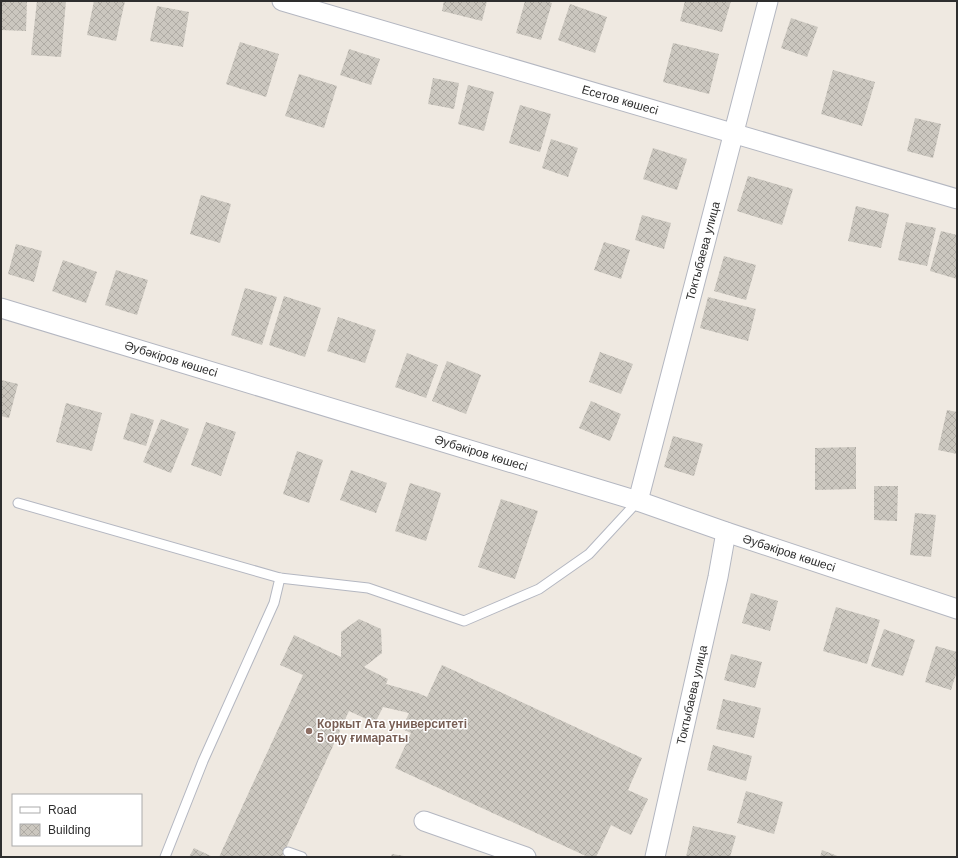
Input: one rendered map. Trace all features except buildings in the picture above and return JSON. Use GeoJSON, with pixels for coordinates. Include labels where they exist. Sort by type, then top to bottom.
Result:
{"type":"FeatureCollection","features":[{"type":"Feature","properties":{"kind":"street","name":"Есетов көшесі"},"geometry":{"type":"LineString","coordinates":[[282,1],[957,199]]}},
{"type":"Feature","properties":{"kind":"street","name":"Токтыбаева улица"},"geometry":{"type":"LineString","coordinates":[[638,501],[768,1]]}},
{"type":"Feature","properties":{"kind":"street","name":"Әубәкіров көшесі"},"geometry":{"type":"LineString","coordinates":[[1,308],[638,501],[957,609]]}},
{"type":"Feature","properties":{"kind":"street","name":"Токтыбаева улица"},"geometry":{"type":"LineString","coordinates":[[655,857],[718,577],[726,532]]}},
{"type":"Feature","properties":{"kind":"street"},"geometry":{"type":"LineString","coordinates":[[424,822],[526,857]]}},
{"type":"Feature","properties":{"kind":"lane"},"geometry":{"type":"LineString","coordinates":[[18,503],[280,578],[368,588],[464,621],[539,589],[589,554],[638,501]]}},
{"type":"Feature","properties":{"kind":"lane"},"geometry":{"type":"LineString","coordinates":[[165,857],[203,761],[274,603],[280,578]]}},
{"type":"Feature","properties":{"kind":"lane"},"geometry":{"type":"LineString","coordinates":[[288,852],[302,857]]}},
{"type":"Feature","properties":{"kind":"place","name":"Коркыт Ата университеті 5 оқу ғимараты"},"geometry":{"type":"Point","coordinates":[309,731]}}]}
